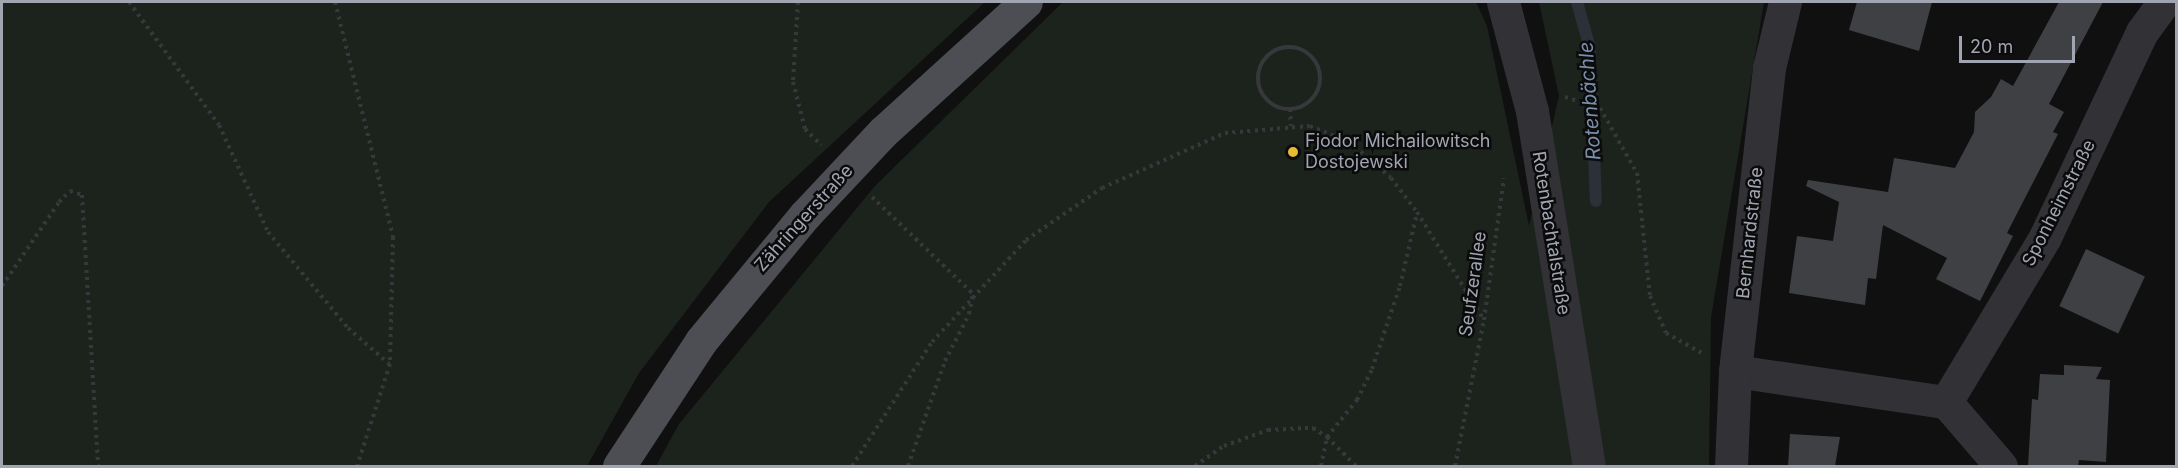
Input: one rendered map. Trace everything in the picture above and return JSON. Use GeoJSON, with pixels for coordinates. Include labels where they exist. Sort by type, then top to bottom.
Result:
{"type":"FeatureCollection","features":[{"type":"Feature","properties":{"kind":"main road","name":"Zähringerstraße"},"geometry":{"type":"LineString","coordinates":[[619,466],[701,341],[805,215],[884,132],[1026,2]]}},
{"type":"Feature","properties":{"kind":"street","name":"Rotenbachtalstraße"},"geometry":{"type":"LineString","coordinates":[[1503,2],[1532,111],[1589,466]]}},
{"type":"Feature","properties":{"kind":"street","name":"Bernhardstraße"},"geometry":{"type":"LineString","coordinates":[[1731,466],[1734,371],[1769,68],[1785,2]]}},
{"type":"Feature","properties":{"kind":"street","name":"Sponheimstraße"},"geometry":{"type":"LineString","coordinates":[[1946,402],[2045,237],[2142,32],[2164,2]]}},
{"type":"Feature","properties":{"kind":"street"},"geometry":{"type":"LineString","coordinates":[[1734,371],[1946,402],[2001,466]]}},
{"type":"Feature","properties":{"kind":"path"},"geometry":{"type":"LineString","coordinates":[[129,2],[219,125],[268,232],[348,328],[390,364]]}},
{"type":"Feature","properties":{"kind":"path"},"geometry":{"type":"LineString","coordinates":[[335,2],[393,237],[390,364],[357,466]]}},
{"type":"Feature","properties":{"kind":"path"},"geometry":{"type":"LineString","coordinates":[[798,2],[793,82],[805,129]]}},
{"type":"Feature","properties":{"kind":"path"},"geometry":{"type":"LineString","coordinates":[[1292,47],[1311,57],[1319,75],[1313,97],[1290,109],[1277,107],[1264,98],[1258,75],[1266,57],[1292,47]]}},
{"type":"Feature","properties":{"kind":"path"},"geometry":{"type":"LineString","coordinates":[[1559,96],[1600,108],[1637,173],[1650,296],[1666,333],[1734,371]]}},
{"type":"Feature","properties":{"kind":"path"},"geometry":{"type":"LineString","coordinates":[[1290,109],[1291,126]]}},
{"type":"Feature","properties":{"kind":"path"},"geometry":{"type":"LineString","coordinates":[[852,466],[932,342],[973,294],[1026,240],[1102,188],[1225,133],[1310,126],[1349,142],[1391,178],[1417,212],[1484,320]]}},
{"type":"Feature","properties":{"kind":"path","name":"Seufzerallee"},"geometry":{"type":"LineString","coordinates":[[1455,466],[1484,320],[1505,176]]}},
{"type":"Feature","properties":{"kind":"path"},"geometry":{"type":"LineString","coordinates":[[2,286],[59,202],[70,191],[82,195],[98,466]]}},
{"type":"Feature","properties":{"kind":"path"},"geometry":{"type":"LineString","coordinates":[[1321,466],[1328,437],[1357,400],[1372,369],[1400,286],[1417,212]]}},
{"type":"Feature","properties":{"kind":"path"},"geometry":{"type":"LineString","coordinates":[[895,220],[973,294]]}},
{"type":"Feature","properties":{"kind":"path"},"geometry":{"type":"LineString","coordinates":[[908,466],[945,361],[969,314],[973,294]]}},
{"type":"Feature","properties":{"kind":"path"},"geometry":{"type":"LineString","coordinates":[[1195,466],[1224,446],[1268,430],[1314,428],[1328,437],[1356,466]]}},
{"type":"Feature","properties":{"kind":"shaded area"},"geometry":{"type":"Polygon","coordinates":[[[2,2],[985,2],[769,202],[639,373],[587,466],[2,466],[2,2]]]}},
{"type":"Feature","properties":{"kind":"shaded area"},"geometry":{"type":"Polygon","coordinates":[[[1063,2],[1476,2],[1487,26],[1529,226],[1559,96],[1539,2],[1764,2],[1711,317],[1709,466],[656,466],[679,424],[875,186],[1063,2]]]}},
{"type":"Feature","properties":{"kind":"building"},"geometry":{"type":"Polygon","coordinates":[[[1857,2],[1932,2],[1919,51],[1849,30],[1857,2]]]}},
{"type":"Feature","properties":{"kind":"building"},"geometry":{"type":"Polygon","coordinates":[[[2059,2],[2103,2],[2049,104],[2064,112],[2053,132],[2058,134],[2007,233],[2013,236],[1980,301],[1936,279],[1947,258],[1883,225],[1876,279],[1868,278],[1865,305],[1789,293],[1797,236],[1833,241],[1839,202],[1806,186],[1808,180],[1888,192],[1894,158],[1955,168],[1974,132],[1975,112],[1991,97],[2001,79],[2013,86],[2059,2]]]}},
{"type":"Feature","properties":{"kind":"building"},"geometry":{"type":"Polygon","coordinates":[[[2086,249],[2145,276],[2118,334],[2059,306],[2086,249]]]}},
{"type":"Feature","properties":{"kind":"building"},"geometry":{"type":"Polygon","coordinates":[[[2064,365],[2102,367],[2096,379],[2110,380],[2106,462],[2079,460],[2078,466],[2028,466],[2032,399],[2038,400],[2040,374],[2064,375],[2064,365]]]}},
{"type":"Feature","properties":{"kind":"building"},"geometry":{"type":"Polygon","coordinates":[[[1790,434],[1840,437],[1835,466],[1788,466],[1790,434]]]}},
{"type":"Feature","properties":{"kind":"waterway","name":"Rotenbächle"},"geometry":{"type":"LineString","coordinates":[[1577,2],[1590,48],[1596,201]]}},
{"type":"Feature","properties":{"kind":"place","name":"Fjodor Michailowitsch Dostojewski"},"geometry":{"type":"Point","coordinates":[1293,152]}}]}
